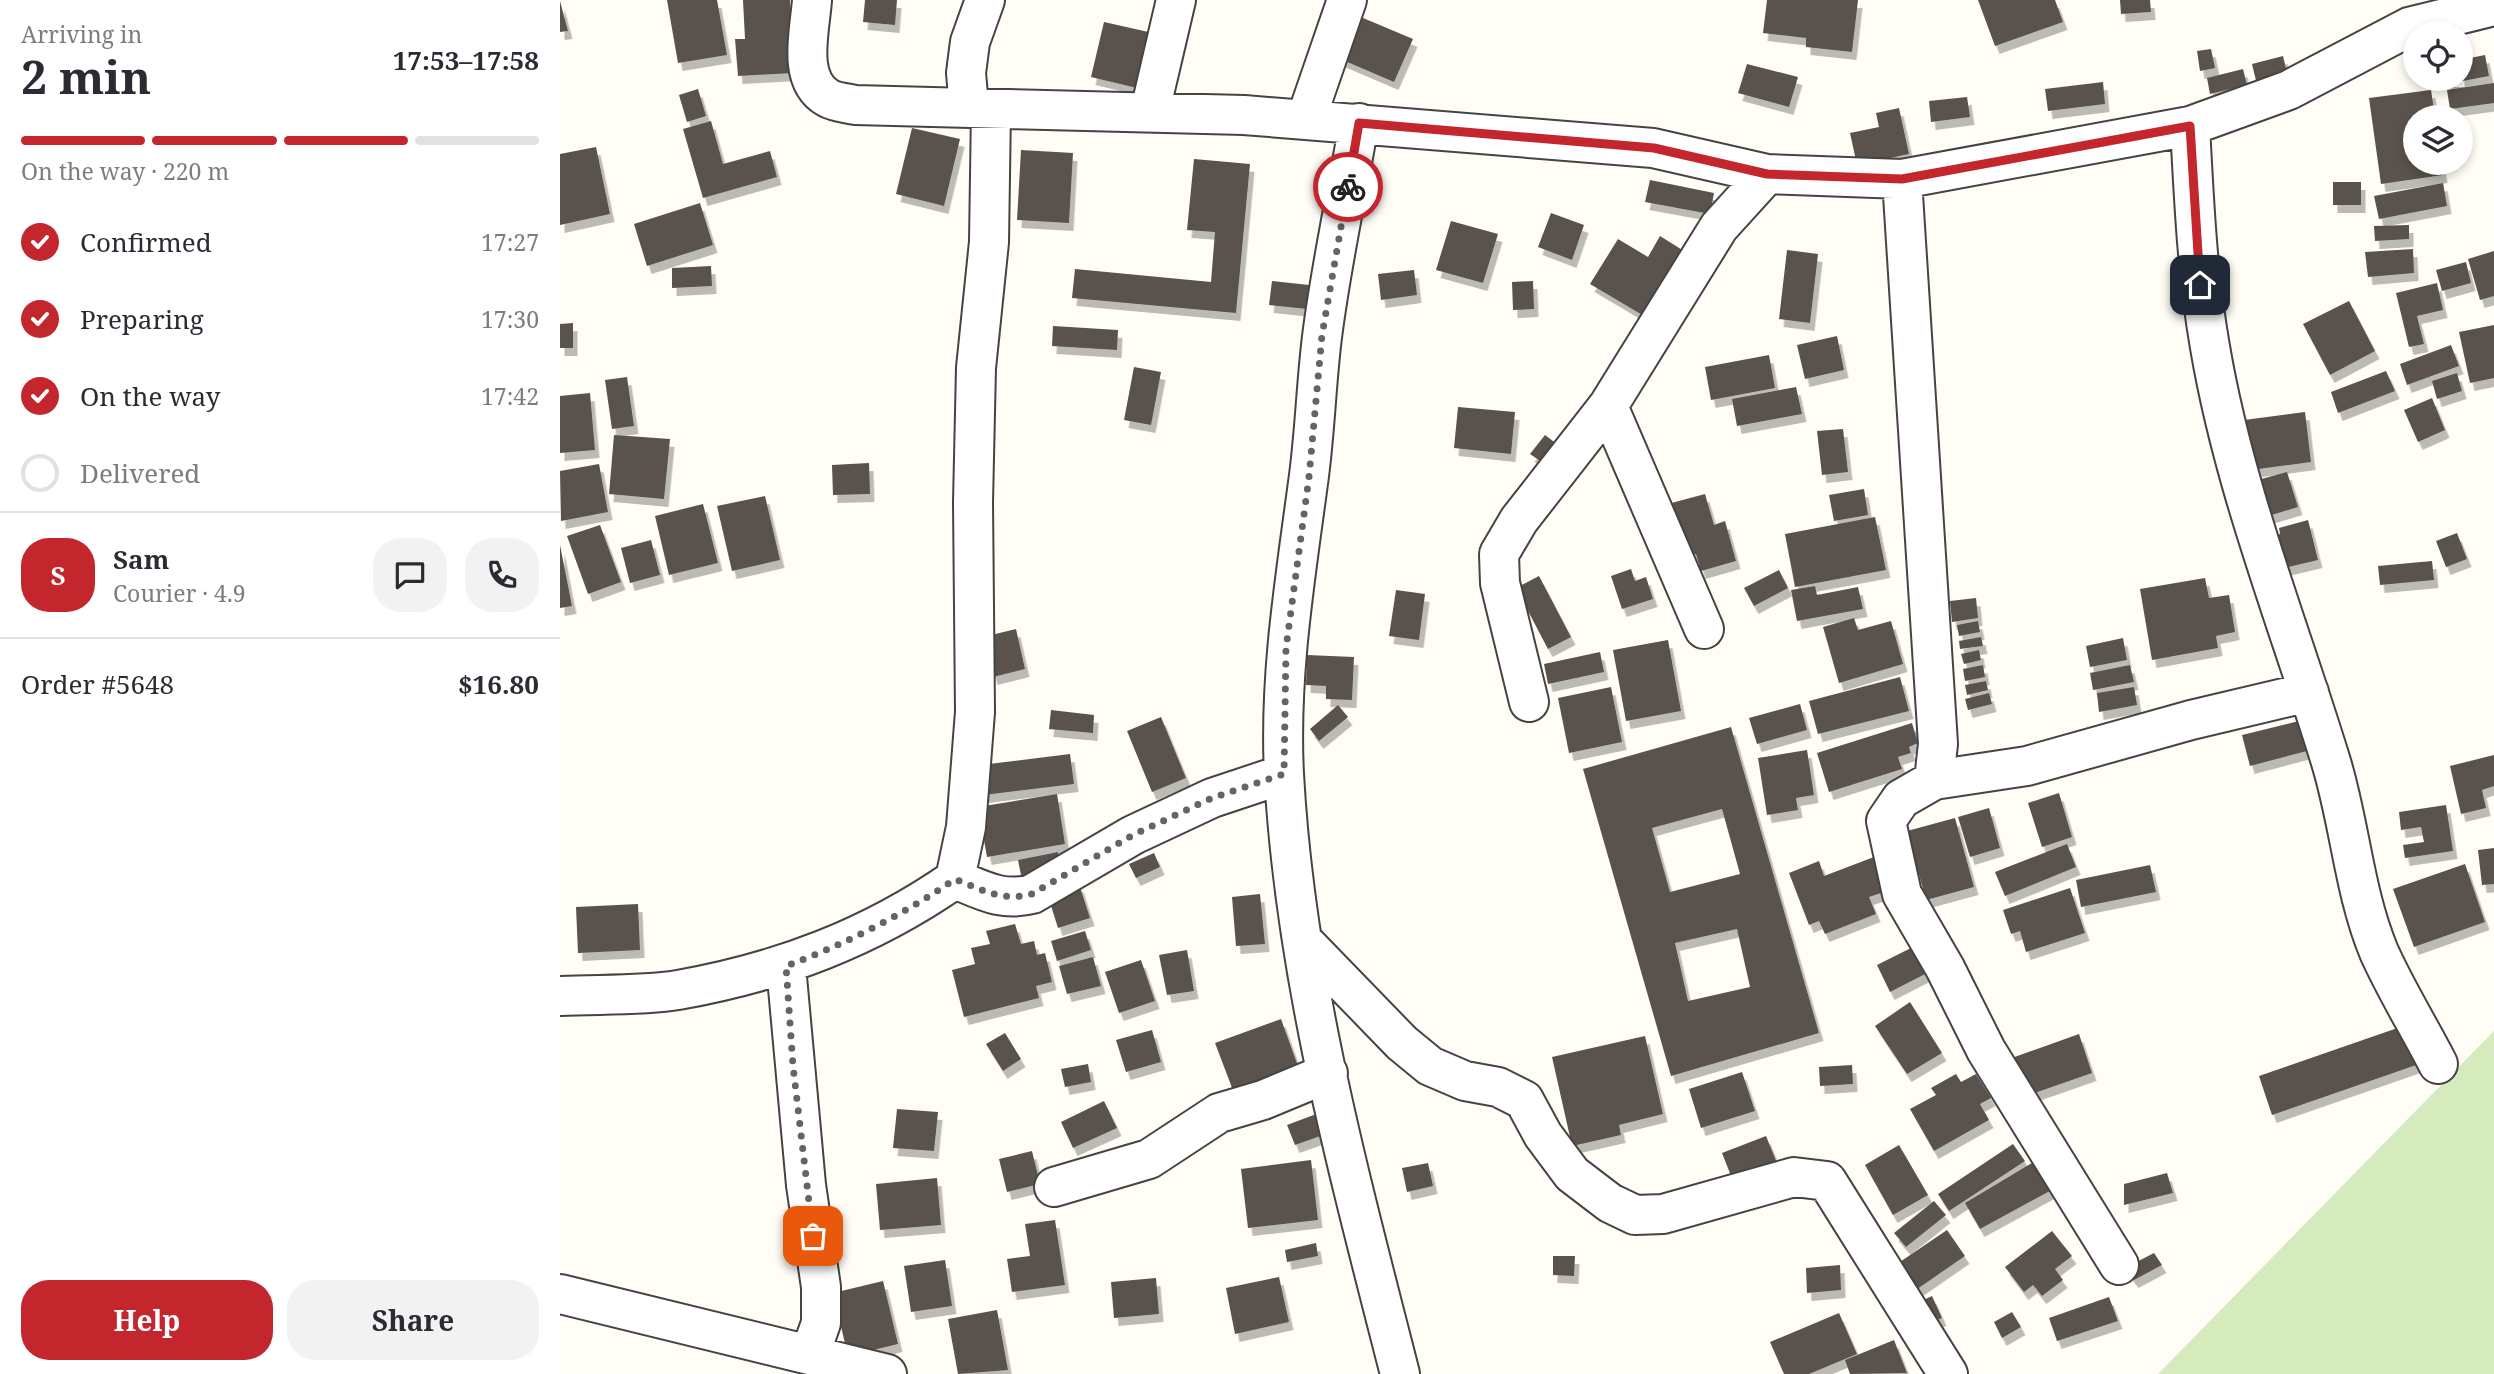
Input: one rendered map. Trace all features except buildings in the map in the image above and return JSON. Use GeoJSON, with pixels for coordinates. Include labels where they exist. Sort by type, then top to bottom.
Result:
{"type":"FeatureCollection","features":[{"type":"Feature","properties":{"kind":"street"},"geometry":{"type":"LineString","coordinates":[[812,0],[807,72],[817,90],[829,99],[855,105],[1150,111],[1306,119],[1654,148],[1767,174],[1902,179],[2190,126],[2289,90],[2409,27],[2494,6]]}},
{"type":"Feature","properties":{"kind":"street"},"geometry":{"type":"LineString","coordinates":[[560,996],[676,990],[786,966],[817,955],[910,908],[955,879],[966,827],[975,712],[973,502],[976,368],[989,242],[980,108],[966,73],[970,42],[985,0]]}},
{"type":"Feature","properties":{"kind":"street"},"geometry":{"type":"LineString","coordinates":[[1150,111],[1176,0]]}},
{"type":"Feature","properties":{"kind":"street"},"geometry":{"type":"LineString","coordinates":[[1306,119],[1347,0]]}},
{"type":"Feature","properties":{"kind":"street"},"geometry":{"type":"LineString","coordinates":[[1359,123],[1322,335],[1309,477],[1286,648],[1284,774],[1302,940],[1336,1117],[1400,1374]]}},
{"type":"Feature","properties":{"kind":"street"},"geometry":{"type":"LineString","coordinates":[[2190,126],[2197,263],[2210,349],[2262,549],[2332,765],[2368,918],[2379,952],[2438,1064]]}},
{"type":"Feature","properties":{"kind":"street"},"geometry":{"type":"LineString","coordinates":[[1529,702],[1500,583],[1499,554],[1519,520],[1608,406],[1719,227],[1767,174]]}},
{"type":"Feature","properties":{"kind":"street"},"geometry":{"type":"LineString","coordinates":[[1902,179],[1938,744],[1934,780]]}},
{"type":"Feature","properties":{"kind":"street"},"geometry":{"type":"LineString","coordinates":[[1608,406],[1704,629]]}},
{"type":"Feature","properties":{"kind":"street"},"geometry":{"type":"LineString","coordinates":[[2119,1265],[1986,1050],[1945,968],[1902,894],[1886,821],[1901,799],[1934,780],[2026,766],[2191,720],[2309,692]]}},
{"type":"Feature","properties":{"kind":"street"},"geometry":{"type":"LineString","coordinates":[[955,879],[995,896],[1017,898],[1032,894],[1133,835],[1212,798],[1284,774]]}},
{"type":"Feature","properties":{"kind":"street"},"geometry":{"type":"LineString","coordinates":[[1302,940],[1402,1043],[1430,1066],[1465,1080],[1498,1087],[1524,1100],[1543,1135],[1572,1174],[1610,1203],[1635,1215],[1663,1214],[1794,1177],[1827,1181],[1948,1374]]}},
{"type":"Feature","properties":{"kind":"street"},"geometry":{"type":"LineString","coordinates":[[786,966],[806,1185],[821,1287],[821,1323],[810,1354]]}},
{"type":"Feature","properties":{"kind":"street"},"geometry":{"type":"LineString","coordinates":[[1054,1187],[1149,1159],[1219,1113],[1263,1100],[1328,1073]]}},
{"type":"Feature","properties":{"kind":"street"},"geometry":{"type":"LineString","coordinates":[[560,1294],[887,1374]]}},
{"type":"Feature","properties":{"kind":"green space"},"geometry":{"type":"Polygon","coordinates":[[[2494,1031],[2494,1374],[2158,1374],[2494,1031]]]}},
{"type":"Feature","properties":{"kind":"way so far"},"geometry":{"type":"LineString","coordinates":[[813,1236],[793,1066],[786,966],[817,955],[921,902],[955,879],[1005,898],[1032,894],[1133,835],[1212,798],[1284,774],[1286,648],[1309,477],[1322,335],[1348,187]]}},
{"type":"Feature","properties":{"kind":"route"},"geometry":{"type":"LineString","coordinates":[[1348,187],[1359,123],[1654,148],[1767,174],[1902,179],[2190,126],[2200,285]]}}]}
